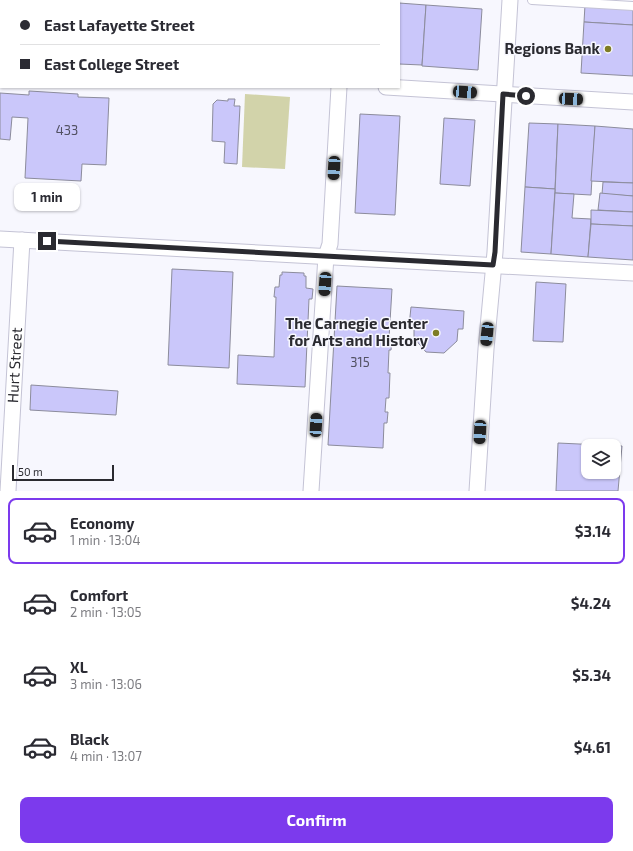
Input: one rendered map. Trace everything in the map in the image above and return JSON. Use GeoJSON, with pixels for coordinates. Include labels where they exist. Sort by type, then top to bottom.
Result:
{"type":"FeatureCollection","features":[{"type":"Feature","properties":{"kind":"street"},"geometry":{"type":"LineString","coordinates":[[477,491],[482,398],[495,252],[503,94],[510,0]]}},
{"type":"Feature","properties":{"kind":"street"},"geometry":{"type":"LineString","coordinates":[[311,491],[326,256],[330,244],[339,88]]}},
{"type":"Feature","properties":{"kind":"street"},"geometry":{"type":"LineString","coordinates":[[400,88],[633,102]]}},
{"type":"Feature","properties":{"kind":"street"},"geometry":{"type":"LineString","coordinates":[[0,239],[633,273]]}},
{"type":"Feature","properties":{"kind":"street","name":"Hurt Street"},"geometry":{"type":"LineString","coordinates":[[8,491],[22,240]]}},
{"type":"Feature","properties":{"kind":"lane"},"geometry":{"type":"LineString","coordinates":[[532,0],[633,6]]}},
{"type":"Feature","properties":{"kind":"green space"},"geometry":{"type":"Polygon","coordinates":[[[245,94],[290,97],[285,169],[242,167],[245,94]]]}},
{"type":"Feature","properties":{"kind":"building"},"geometry":{"type":"Polygon","coordinates":[[[400,3],[426,5],[422,65],[400,64],[400,3]]]}},
{"type":"Feature","properties":{"kind":"building"},"geometry":{"type":"Polygon","coordinates":[[[426,5],[482,9],[478,70],[422,66],[426,5]]]}},
{"type":"Feature","properties":{"kind":"building"},"geometry":{"type":"Polygon","coordinates":[[[585,5],[633,8],[633,25],[584,22],[585,5]]]}},
{"type":"Feature","properties":{"kind":"building","name":"Regions Bank"},"geometry":{"type":"Polygon","coordinates":[[[584,22],[633,25],[633,76],[581,73],[584,22]]]}},
{"type":"Feature","properties":{"kind":"building"},"geometry":{"type":"Polygon","coordinates":[[[29,91],[78,94],[78,97],[109,98],[106,165],[82,164],[81,181],[25,178],[28,118],[12,117],[10,140],[0,139],[0,93],[29,95],[29,91]]]}},
{"type":"Feature","properties":{"kind":"building"},"geometry":{"type":"Polygon","coordinates":[[[228,99],[235,99],[234,106],[240,106],[237,164],[224,163],[225,142],[212,141],[213,104],[217,100],[228,101],[228,99]]]}},
{"type":"Feature","properties":{"kind":"building"},"geometry":{"type":"Polygon","coordinates":[[[360,114],[400,116],[395,215],[355,213],[360,114]]]}},
{"type":"Feature","properties":{"kind":"building"},"geometry":{"type":"Polygon","coordinates":[[[444,118],[475,120],[470,186],[440,184],[444,118]]]}},
{"type":"Feature","properties":{"kind":"building"},"geometry":{"type":"Polygon","coordinates":[[[529,123],[558,124],[555,189],[525,187],[529,123]]]}},
{"type":"Feature","properties":{"kind":"building"},"geometry":{"type":"Polygon","coordinates":[[[558,124],[595,126],[591,195],[555,193],[558,124]]]}},
{"type":"Feature","properties":{"kind":"building"},"geometry":{"type":"Polygon","coordinates":[[[595,126],[633,129],[633,183],[591,181],[595,126]]]}},
{"type":"Feature","properties":{"kind":"building"},"geometry":{"type":"Polygon","coordinates":[[[603,182],[633,183],[633,196],[602,194],[603,182]]]}},
{"type":"Feature","properties":{"kind":"building"},"geometry":{"type":"Polygon","coordinates":[[[525,187],[555,189],[551,254],[521,252],[525,187]]]}},
{"type":"Feature","properties":{"kind":"building"},"geometry":{"type":"Polygon","coordinates":[[[555,193],[574,194],[572,218],[591,219],[588,257],[551,254],[555,193]]]}},
{"type":"Feature","properties":{"kind":"building"},"geometry":{"type":"Polygon","coordinates":[[[600,193],[633,196],[633,212],[598,210],[600,193]]]}},
{"type":"Feature","properties":{"kind":"building"},"geometry":{"type":"Polygon","coordinates":[[[591,210],[633,212],[633,226],[591,224],[591,210]]]}},
{"type":"Feature","properties":{"kind":"building"},"geometry":{"type":"Polygon","coordinates":[[[591,224],[633,226],[633,260],[588,257],[591,224]]]}},
{"type":"Feature","properties":{"kind":"building"},"geometry":{"type":"Polygon","coordinates":[[[172,269],[233,272],[229,368],[168,365],[172,269]]]}},
{"type":"Feature","properties":{"kind":"building"},"geometry":{"type":"Polygon","coordinates":[[[282,272],[304,273],[304,276],[306,276],[306,288],[313,289],[312,299],[309,299],[305,387],[237,384],[238,355],[274,357],[276,297],[274,297],[275,287],[279,287],[280,275],[282,275],[282,272]]]}},
{"type":"Feature","properties":{"kind":"building"},"geometry":{"type":"Polygon","coordinates":[[[536,282],[566,284],[563,342],[533,341],[536,282]]]}},
{"type":"Feature","properties":{"kind":"building"},"geometry":{"type":"Polygon","coordinates":[[[337,286],[392,289],[389,338],[392,338],[391,350],[389,350],[388,373],[390,373],[389,398],[386,398],[385,412],[388,412],[387,423],[384,423],[383,448],[328,445],[337,286]]]}},
{"type":"Feature","properties":{"kind":"building","name":"The Carnegie Center for Arts and History"},"geometry":{"type":"Polygon","coordinates":[[[411,307],[464,311],[463,329],[458,329],[457,341],[444,353],[426,352],[414,338],[414,326],[409,326],[411,307]]]}},
{"type":"Feature","properties":{"kind":"building"},"geometry":{"type":"Polygon","coordinates":[[[31,385],[118,391],[116,415],[30,410],[31,385]]]}},
{"type":"Feature","properties":{"kind":"building"},"geometry":{"type":"Polygon","coordinates":[[[558,443],[581,444],[581,479],[619,479],[618,491],[556,491],[558,443]]]}},
{"type":"Feature","properties":{"kind":"place","name":"Regions Bank"},"geometry":{"type":"Point","coordinates":[608,49]}},
{"type":"Feature","properties":{"kind":"place","name":"The Carnegie Center for Arts and History"},"geometry":{"type":"Point","coordinates":[436,333]}},
{"type":"Feature","properties":{"kind":"route"},"geometry":{"type":"LineString","coordinates":[[47,241],[493,265],[495,252],[503,94],[526,96]]}}]}
